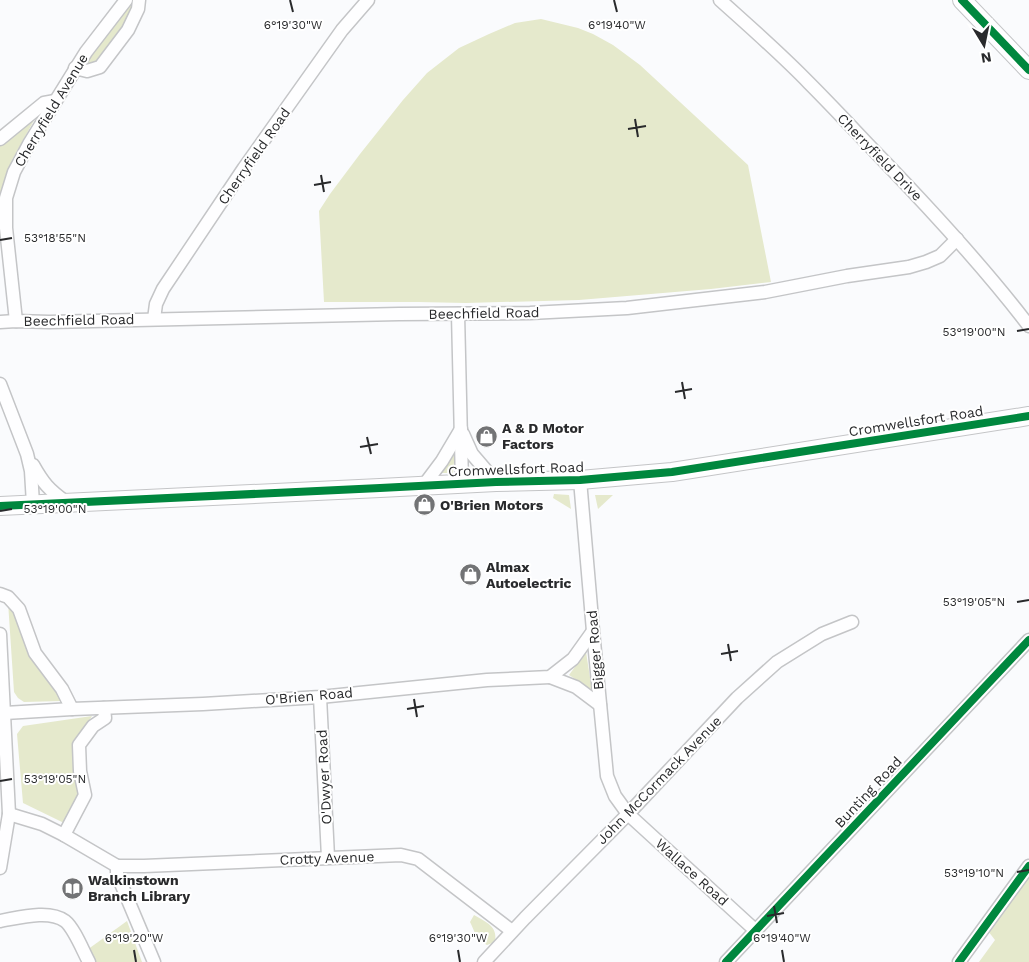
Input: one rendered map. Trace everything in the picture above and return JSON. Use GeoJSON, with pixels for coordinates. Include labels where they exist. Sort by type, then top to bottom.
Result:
{"type":"FeatureCollection","features":[{"type":"Feature","properties":{"kind":"main road"},"geometry":{"type":"LineString","coordinates":[[962,0],[1029,70]]}},
{"type":"Feature","properties":{"kind":"main road","name":"Cromwellsfort Road"},"geometry":{"type":"LineString","coordinates":[[0,506],[496,482],[580,480],[672,472],[1029,416]]}},
{"type":"Feature","properties":{"kind":"street","name":"Cherryfield Avenue"},"geometry":{"type":"LineString","coordinates":[[16,321],[6,228],[3,217],[6,198],[14,172],[28,144],[75,68],[126,0]]}},
{"type":"Feature","properties":{"kind":"street"},"geometry":{"type":"LineString","coordinates":[[75,68],[87,71],[100,67],[128,30],[138,9],[139,0]]}},
{"type":"Feature","properties":{"kind":"street","name":"Cherryfield Road"},"geometry":{"type":"LineString","coordinates":[[154,320],[156,304],[163,289],[244,168],[342,30],[368,0]]}},
{"type":"Feature","properties":{"kind":"street","name":"Cherryfield Drive"},"geometry":{"type":"LineString","coordinates":[[720,0],[810,83],[957,239],[1029,326]]}},
{"type":"Feature","properties":{"kind":"street"},"geometry":{"type":"LineString","coordinates":[[0,139],[44,103],[55,101]]}},
{"type":"Feature","properties":{"kind":"street","name":"Beechfield Road"},"geometry":{"type":"LineString","coordinates":[[0,322],[530,313],[626,308],[765,292],[909,266],[940,256],[957,239]]}},
{"type":"Feature","properties":{"kind":"street"},"geometry":{"type":"LineString","coordinates":[[458,314],[462,484]]}},
{"type":"Feature","properties":{"kind":"street"},"geometry":{"type":"LineString","coordinates":[[0,384],[27,454],[41,480],[50,491],[66,502]]}},
{"type":"Feature","properties":{"kind":"street"},"geometry":{"type":"LineString","coordinates":[[461,429],[472,454],[496,482]]}},
{"type":"Feature","properties":{"kind":"street"},"geometry":{"type":"LineString","coordinates":[[424,486],[461,429]]}},
{"type":"Feature","properties":{"kind":"street"},"geometry":{"type":"LineString","coordinates":[[27,454],[31,471],[33,504]]}},
{"type":"Feature","properties":{"kind":"street","name":"Bigger Road"},"geometry":{"type":"LineString","coordinates":[[580,480],[607,776],[615,796],[628,814]]}},
{"type":"Feature","properties":{"kind":"street"},"geometry":{"type":"LineString","coordinates":[[0,594],[8,597],[18,609],[35,653],[62,689],[72,709]]}},
{"type":"Feature","properties":{"kind":"street","name":"John McCormack Avenue"},"geometry":{"type":"LineString","coordinates":[[484,962],[512,931],[628,814],[737,698],[777,662],[822,634],[852,622]]}},
{"type":"Feature","properties":{"kind":"street"},"geometry":{"type":"LineString","coordinates":[[550,677],[573,659],[593,631]]}},
{"type":"Feature","properties":{"kind":"street"},"geometry":{"type":"LineString","coordinates":[[0,634],[9,814],[0,868]]}},
{"type":"Feature","properties":{"kind":"street","name":"Bunting Road"},"geometry":{"type":"LineString","coordinates":[[727,962],[1029,640]]}},
{"type":"Feature","properties":{"kind":"street"},"geometry":{"type":"LineString","coordinates":[[550,677],[576,687],[600,705]]}},
{"type":"Feature","properties":{"kind":"street","name":"O'Brien Road"},"geometry":{"type":"LineString","coordinates":[[5,713],[320,697],[487,680],[550,677]]}},
{"type":"Feature","properties":{"kind":"street","name":"O'Dwyer Road"},"geometry":{"type":"LineString","coordinates":[[320,697],[328,857]]}},
{"type":"Feature","properties":{"kind":"street"},"geometry":{"type":"LineString","coordinates":[[64,835],[85,795],[80,771],[79,745],[93,726],[105,718],[104,708]]}},
{"type":"Feature","properties":{"kind":"street"},"geometry":{"type":"LineString","coordinates":[[9,814],[42,824],[117,866],[117,874],[154,962]]}},
{"type":"Feature","properties":{"kind":"street","name":"Wallace Road"},"geometry":{"type":"LineString","coordinates":[[628,814],[755,930]]}},
{"type":"Feature","properties":{"kind":"street","name":"Crotty Avenue"},"geometry":{"type":"LineString","coordinates":[[117,866],[401,855],[418,859],[512,931]]}},
{"type":"Feature","properties":{"kind":"street"},"geometry":{"type":"LineString","coordinates":[[958,962],[1028,871]]}},
{"type":"Feature","properties":{"kind":"street"},"geometry":{"type":"LineString","coordinates":[[0,921],[34,914],[58,917],[67,922],[76,935],[89,962]]}},
{"type":"Feature","properties":{"kind":"green space"},"geometry":{"type":"Polygon","coordinates":[[[132,0],[134,0],[129,21],[95,65],[85,64],[132,0]]]}},
{"type":"Feature","properties":{"kind":"green space"},"geometry":{"type":"Polygon","coordinates":[[[541,19],[578,28],[613,45],[640,65],[748,165],[771,282],[579,300],[466,303],[324,302],[319,211],[360,154],[427,73],[459,48],[515,23],[541,19]]]}},
{"type":"Feature","properties":{"kind":"green space"},"geometry":{"type":"Polygon","coordinates":[[[37,115],[12,160],[0,194],[0,145],[37,115]]]}},
{"type":"Feature","properties":{"kind":"green space"},"geometry":{"type":"Polygon","coordinates":[[[455,451],[453,473],[437,473],[452,457],[455,451]]]}},
{"type":"Feature","properties":{"kind":"green space"},"geometry":{"type":"Polygon","coordinates":[[[554,494],[569,495],[571,509],[553,498],[554,494]]]}},
{"type":"Feature","properties":{"kind":"green space"},"geometry":{"type":"Polygon","coordinates":[[[595,495],[613,495],[598,509],[595,495]]]}},
{"type":"Feature","properties":{"kind":"green space"},"geometry":{"type":"Polygon","coordinates":[[[8,602],[11,604],[32,656],[62,701],[24,702],[14,692],[8,602]]]}},
{"type":"Feature","properties":{"kind":"green space"},"geometry":{"type":"Polygon","coordinates":[[[586,652],[592,690],[569,675],[586,652]]]}},
{"type":"Feature","properties":{"kind":"green space"},"geometry":{"type":"Polygon","coordinates":[[[92,716],[73,746],[75,772],[82,790],[64,823],[23,803],[17,734],[23,726],[92,716]]]}},
{"type":"Feature","properties":{"kind":"green space"},"geometry":{"type":"Polygon","coordinates":[[[1029,876],[1029,962],[979,962],[995,940],[988,931],[1029,876]]]}},
{"type":"Feature","properties":{"kind":"green space"},"geometry":{"type":"Polygon","coordinates":[[[474,915],[487,922],[493,928],[495,942],[487,945],[478,940],[470,922],[474,915]]]}},
{"type":"Feature","properties":{"kind":"green space"},"geometry":{"type":"Polygon","coordinates":[[[127,921],[142,962],[93,962],[87,950],[127,921]]]}},
{"type":"Feature","properties":{"kind":"cycle path"},"geometry":{"type":"LineString","coordinates":[[962,0],[1029,70]]}},
{"type":"Feature","properties":{"kind":"cycle path"},"geometry":{"type":"LineString","coordinates":[[0,506],[496,482],[580,480],[672,472],[1029,416]]}},
{"type":"Feature","properties":{"kind":"cycle path"},"geometry":{"type":"LineString","coordinates":[[726,962],[1029,640]]}},
{"type":"Feature","properties":{"kind":"cycle path"},"geometry":{"type":"LineString","coordinates":[[959,962],[1029,866]]}},
{"type":"Feature","properties":{"kind":"place","name":"A & D Motor Factors"},"geometry":{"type":"Point","coordinates":[486,436]}},
{"type":"Feature","properties":{"kind":"place","name":"O'Brien Motors"},"geometry":{"type":"Point","coordinates":[424,505]}},
{"type":"Feature","properties":{"kind":"place","name":"Almax Autoelectric"},"geometry":{"type":"Point","coordinates":[470,575]}},
{"type":"Feature","properties":{"kind":"place","name":"Walkinstown Branch Library"},"geometry":{"type":"Point","coordinates":[72,888]}}]}
